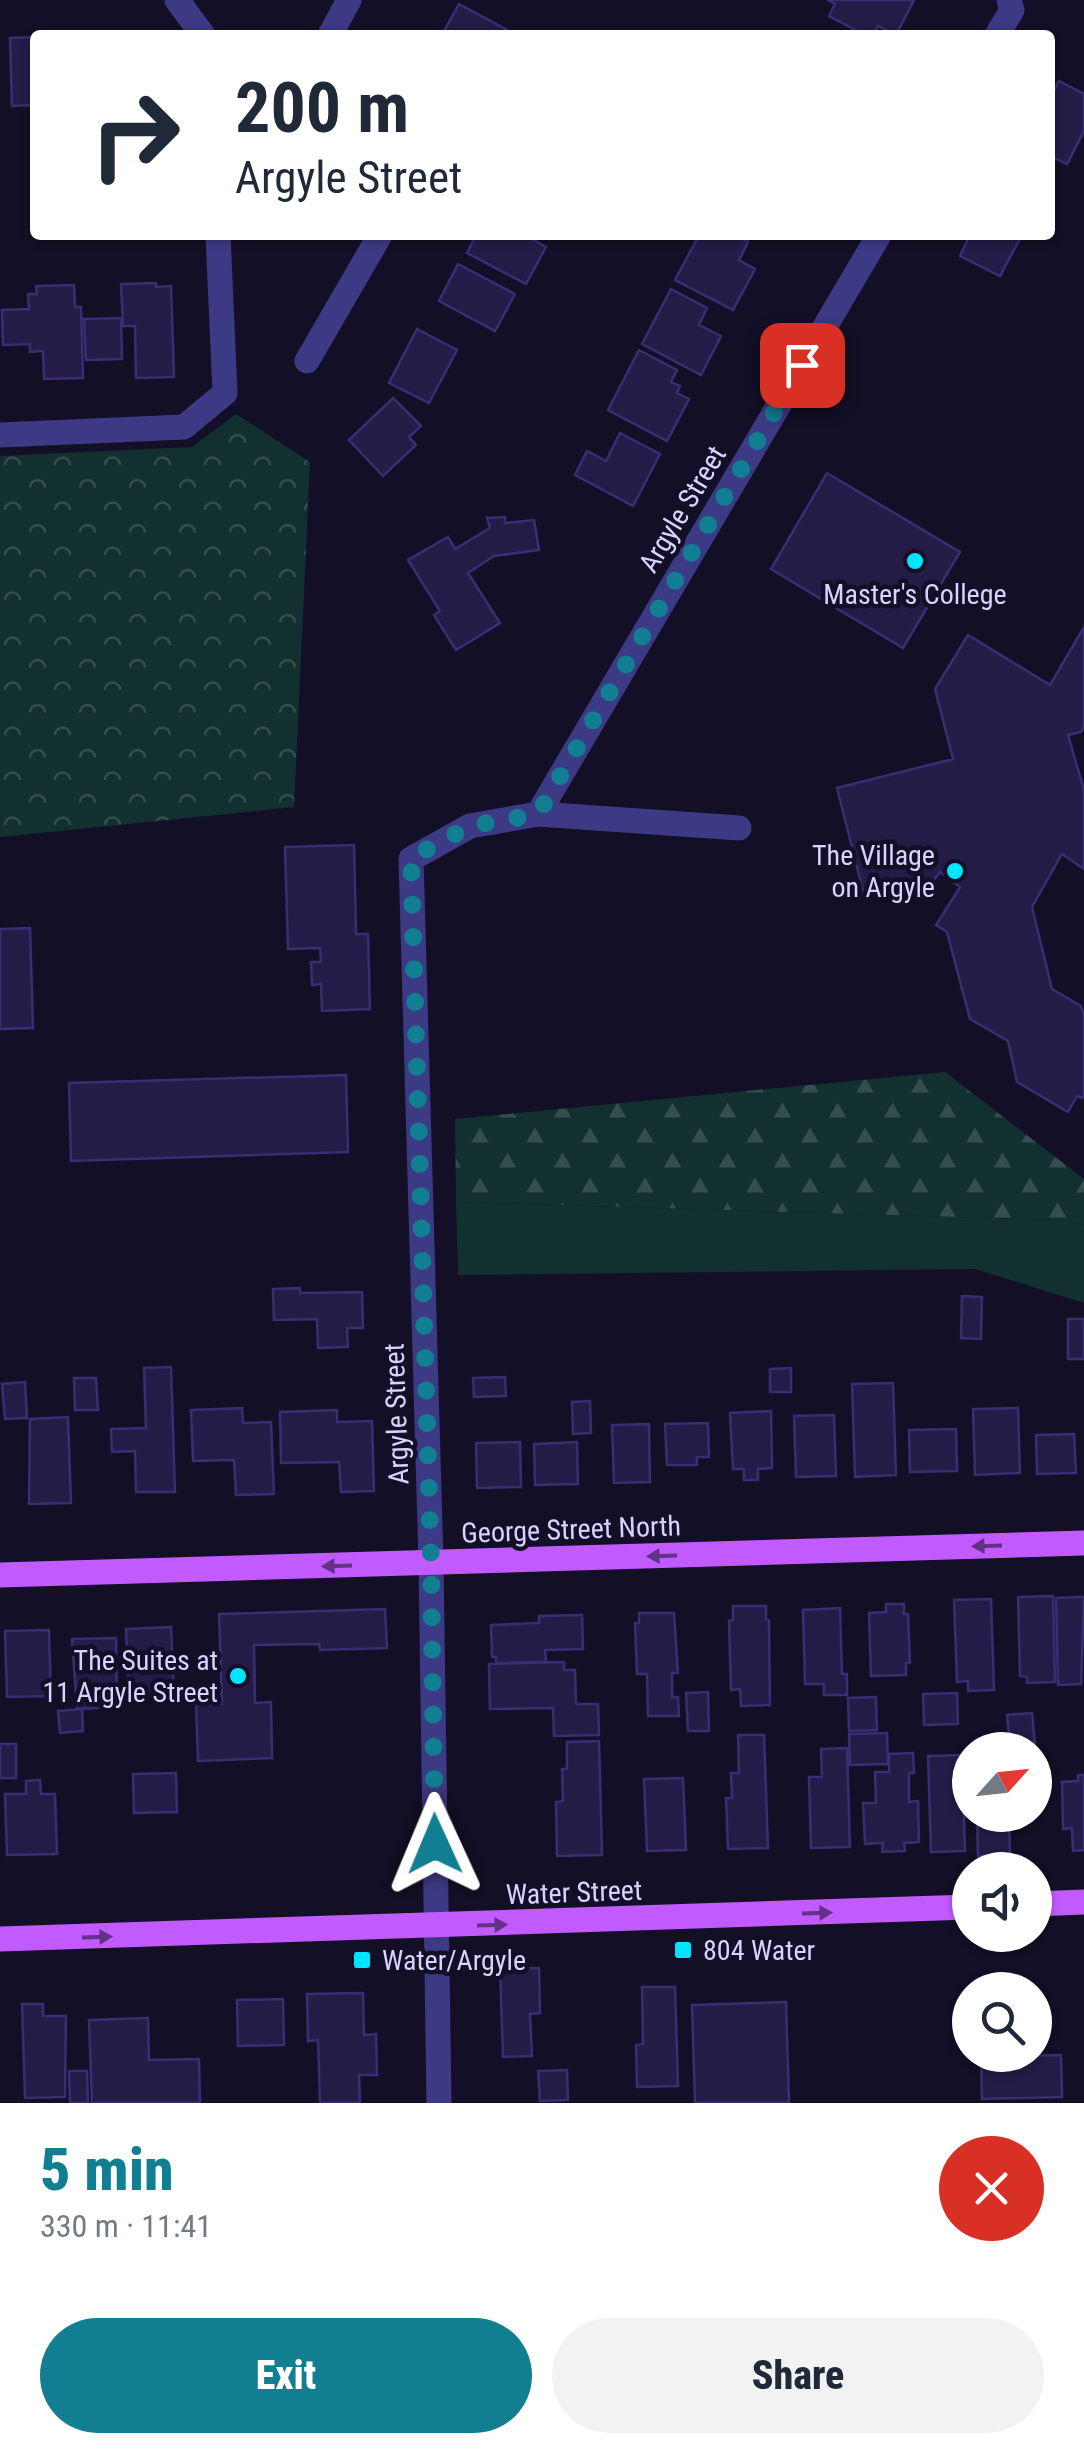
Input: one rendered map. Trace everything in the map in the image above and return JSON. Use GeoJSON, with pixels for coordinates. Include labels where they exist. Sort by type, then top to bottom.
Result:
{"type":"FeatureCollection","features":[{"type":"Feature","properties":{"kind":"main road","name":"George Street North"},"geometry":{"type":"LineString","coordinates":[[0,1575],[1084,1544]]}},
{"type":"Feature","properties":{"kind":"main road"},"geometry":{"type":"LineString","coordinates":[[1052,1903],[1084,1902]]}},
{"type":"Feature","properties":{"kind":"main road","name":"Water Street"},"geometry":{"type":"LineString","coordinates":[[0,1940],[952,1908]]}},
{"type":"Feature","properties":{"kind":"street"},"geometry":{"type":"LineString","coordinates":[[177,0],[199,30]]}},
{"type":"Feature","properties":{"kind":"street"},"geometry":{"type":"LineString","coordinates":[[333,30],[349,0]]}},
{"type":"Feature","properties":{"kind":"street"},"geometry":{"type":"LineString","coordinates":[[1000,30],[1012,10],[1009,0]]}},
{"type":"Feature","properties":{"kind":"street"},"geometry":{"type":"LineString","coordinates":[[0,434],[184,427],[225,393],[218,240]]}},
{"type":"Feature","properties":{"kind":"street"},"geometry":{"type":"LineString","coordinates":[[307,362],[377,240]]}},
{"type":"Feature","properties":{"kind":"street","name":"Argyle Street"},"geometry":{"type":"LineString","coordinates":[[538,814],[876,240]]}},
{"type":"Feature","properties":{"kind":"street","name":"Argyle Street"},"geometry":{"type":"LineString","coordinates":[[439,2103],[431,1563],[411,858],[470,826],[538,814],[739,828]]}},
{"type":"Feature","properties":{"kind":"green space"},"geometry":{"type":"Polygon","coordinates":[[[236,414],[310,462],[294,807],[0,837],[0,456],[192,447],[236,414]]]}},
{"type":"Feature","properties":{"kind":"green space"},"geometry":{"type":"Polygon","coordinates":[[[945,1072],[1084,1179],[1084,1225],[1057,1220],[456,1202],[455,1119],[945,1072]]]}},
{"type":"Feature","properties":{"kind":"green space"},"geometry":{"type":"Polygon","coordinates":[[[456,1202],[1057,1220],[1084,1225],[1084,1303],[975,1269],[458,1275],[456,1202]]]}},
{"type":"Feature","properties":{"kind":"building"},"geometry":{"type":"Polygon","coordinates":[[[828,0],[914,0],[899,30],[878,26],[876,30],[856,30],[829,16],[835,4],[828,0]]]}},
{"type":"Feature","properties":{"kind":"building"},"geometry":{"type":"Polygon","coordinates":[[[459,4],[507,30],[445,30],[459,4]]]}},
{"type":"Feature","properties":{"kind":"building"},"geometry":{"type":"Polygon","coordinates":[[[30,37],[30,105],[12,106],[10,38],[30,37]]]}},
{"type":"Feature","properties":{"kind":"building"},"geometry":{"type":"Polygon","coordinates":[[[1059,81],[1084,94],[1084,131],[1067,164],[1055,158],[1055,89],[1059,81]]]}},
{"type":"Feature","properties":{"kind":"building"},"geometry":{"type":"Polygon","coordinates":[[[474,240],[533,240],[546,247],[526,284],[467,253],[474,240]]]}},
{"type":"Feature","properties":{"kind":"building"},"geometry":{"type":"Polygon","coordinates":[[[696,240],[748,242],[739,260],[755,269],[733,310],[675,280],[696,240]]]}},
{"type":"Feature","properties":{"kind":"building"},"geometry":{"type":"Polygon","coordinates":[[[968,240],[1019,240],[1000,276],[960,256],[968,240]]]}},
{"type":"Feature","properties":{"kind":"building"},"geometry":{"type":"Polygon","coordinates":[[[458,264],[515,294],[495,331],[439,301],[458,264]]]}},
{"type":"Feature","properties":{"kind":"building"},"geometry":{"type":"Polygon","coordinates":[[[156,283],[156,287],[171,286],[174,377],[136,378],[135,326],[123,326],[121,284],[156,283]]]}},
{"type":"Feature","properties":{"kind":"building"},"geometry":{"type":"Polygon","coordinates":[[[74,285],[75,307],[81,307],[83,378],[44,379],[43,351],[30,352],[30,344],[3,345],[2,310],[29,309],[28,294],[37,294],[36,286],[74,285]]]}},
{"type":"Feature","properties":{"kind":"building"},"geometry":{"type":"Polygon","coordinates":[[[671,289],[707,308],[699,325],[721,336],[701,375],[642,344],[671,289]]]}},
{"type":"Feature","properties":{"kind":"building"},"geometry":{"type":"Polygon","coordinates":[[[121,318],[122,359],[86,360],[84,319],[121,318]]]}},
{"type":"Feature","properties":{"kind":"building"},"geometry":{"type":"Polygon","coordinates":[[[417,329],[457,350],[429,403],[389,383],[417,329]]]}},
{"type":"Feature","properties":{"kind":"building"},"geometry":{"type":"Polygon","coordinates":[[[639,350],[677,370],[671,382],[680,386],[677,393],[689,399],[667,441],[608,410],[639,350]]]}},
{"type":"Feature","properties":{"kind":"building"},"geometry":{"type":"Polygon","coordinates":[[[393,398],[421,426],[409,437],[416,445],[383,476],[349,440],[393,398]]]}},
{"type":"Feature","properties":{"kind":"building"},"geometry":{"type":"Polygon","coordinates":[[[620,433],[660,454],[633,506],[575,475],[587,451],[606,461],[620,433]]]}},
{"type":"Feature","properties":{"kind":"building"},"geometry":{"type":"Polygon","coordinates":[[[827,473],[960,552],[903,648],[771,569],[827,473]]]}},
{"type":"Feature","properties":{"kind":"building"},"geometry":{"type":"Polygon","coordinates":[[[505,517],[505,523],[534,520],[539,550],[494,556],[468,573],[500,623],[456,650],[434,615],[440,611],[408,560],[448,537],[455,549],[490,528],[487,518],[505,517]]]}},
{"type":"Feature","properties":{"kind":"building","name":"The Village on Argyle"},"geometry":{"type":"Polygon","coordinates":[[[1084,627],[1084,726],[1081,732],[1068,735],[1084,790],[1084,869],[1062,854],[1032,907],[1052,989],[1081,1006],[1084,1016],[1084,1095],[1077,1096],[1068,1112],[1017,1082],[1008,1041],[970,1019],[947,932],[936,925],[960,887],[940,872],[929,887],[885,898],[882,886],[863,891],[837,788],[953,759],[935,689],[968,635],[1050,685],[1084,627]]]}},
{"type":"Feature","properties":{"kind":"building"},"geometry":{"type":"Polygon","coordinates":[[[354,845],[356,934],[368,934],[370,1009],[322,1011],[321,984],[312,985],[311,962],[321,962],[320,948],[288,949],[285,847],[354,845]]]}},
{"type":"Feature","properties":{"kind":"building"},"geometry":{"type":"Polygon","coordinates":[[[30,928],[33,1028],[0,1029],[0,929],[30,928]]]}},
{"type":"Feature","properties":{"kind":"building"},"geometry":{"type":"Polygon","coordinates":[[[346,1075],[348,1152],[71,1161],[69,1083],[346,1075]]]}},
{"type":"Feature","properties":{"kind":"building"},"geometry":{"type":"Polygon","coordinates":[[[300,1288],[300,1293],[362,1292],[363,1328],[347,1328],[348,1347],[318,1348],[317,1319],[274,1320],[273,1289],[300,1288]]]}},
{"type":"Feature","properties":{"kind":"building"},"geometry":{"type":"Polygon","coordinates":[[[962,1296],[982,1297],[981,1339],[961,1338],[962,1296]]]}},
{"type":"Feature","properties":{"kind":"building"},"geometry":{"type":"Polygon","coordinates":[[[1068,1319],[1084,1319],[1084,1359],[1068,1359],[1068,1319]]]}},
{"type":"Feature","properties":{"kind":"building"},"geometry":{"type":"Polygon","coordinates":[[[171,1367],[175,1492],[136,1492],[135,1451],[112,1452],[111,1429],[146,1428],[144,1368],[171,1367]]]}},
{"type":"Feature","properties":{"kind":"building"},"geometry":{"type":"Polygon","coordinates":[[[791,1368],[791,1392],[770,1392],[770,1369],[791,1368]]]}},
{"type":"Feature","properties":{"kind":"building"},"geometry":{"type":"Polygon","coordinates":[[[505,1377],[506,1396],[474,1397],[473,1378],[505,1377]]]}},
{"type":"Feature","properties":{"kind":"building"},"geometry":{"type":"Polygon","coordinates":[[[74,1378],[96,1378],[98,1410],[75,1410],[74,1378]]]}},
{"type":"Feature","properties":{"kind":"building"},"geometry":{"type":"Polygon","coordinates":[[[25,1382],[27,1418],[5,1419],[2,1384],[25,1382]]]}},
{"type":"Feature","properties":{"kind":"building"},"geometry":{"type":"Polygon","coordinates":[[[893,1383],[896,1475],[855,1477],[852,1384],[893,1383]]]}},
{"type":"Feature","properties":{"kind":"building"},"geometry":{"type":"Polygon","coordinates":[[[590,1401],[591,1433],[573,1434],[572,1402],[590,1401]]]}},
{"type":"Feature","properties":{"kind":"building"},"geometry":{"type":"Polygon","coordinates":[[[242,1408],[243,1423],[271,1422],[274,1494],[236,1495],[234,1460],[193,1461],[191,1410],[242,1408]]]}},
{"type":"Feature","properties":{"kind":"building"},"geometry":{"type":"Polygon","coordinates":[[[1018,1408],[1020,1473],[975,1475],[973,1409],[1018,1408]]]}},
{"type":"Feature","properties":{"kind":"building"},"geometry":{"type":"Polygon","coordinates":[[[337,1410],[337,1422],[372,1421],[374,1491],[341,1492],[339,1462],[281,1463],[280,1412],[337,1410]]]}},
{"type":"Feature","properties":{"kind":"building"},"geometry":{"type":"Polygon","coordinates":[[[771,1411],[772,1468],[758,1469],[758,1480],[744,1480],[744,1469],[733,1469],[730,1413],[771,1411]]]}},
{"type":"Feature","properties":{"kind":"building"},"geometry":{"type":"Polygon","coordinates":[[[834,1415],[836,1476],[796,1477],[794,1416],[834,1415]]]}},
{"type":"Feature","properties":{"kind":"building"},"geometry":{"type":"Polygon","coordinates":[[[68,1417],[71,1503],[29,1504],[30,1419],[68,1417]]]}},
{"type":"Feature","properties":{"kind":"building"},"geometry":{"type":"Polygon","coordinates":[[[708,1423],[709,1457],[697,1457],[697,1465],[667,1465],[665,1424],[708,1423]]]}},
{"type":"Feature","properties":{"kind":"building"},"geometry":{"type":"Polygon","coordinates":[[[649,1424],[650,1482],[614,1483],[612,1425],[649,1424]]]}},
{"type":"Feature","properties":{"kind":"building"},"geometry":{"type":"Polygon","coordinates":[[[956,1429],[957,1471],[910,1472],[909,1430],[956,1429]]]}},
{"type":"Feature","properties":{"kind":"building"},"geometry":{"type":"Polygon","coordinates":[[[1074,1434],[1076,1473],[1037,1474],[1036,1435],[1074,1434]]]}},
{"type":"Feature","properties":{"kind":"building"},"geometry":{"type":"Polygon","coordinates":[[[520,1442],[521,1487],[477,1488],[476,1443],[520,1442]]]}},
{"type":"Feature","properties":{"kind":"building"},"geometry":{"type":"Polygon","coordinates":[[[577,1442],[578,1484],[535,1485],[534,1444],[577,1442]]]}},
{"type":"Feature","properties":{"kind":"building"},"geometry":{"type":"Polygon","coordinates":[[[1053,1596],[1055,1682],[1027,1683],[1027,1677],[1020,1676],[1018,1597],[1053,1596]]]}},
{"type":"Feature","properties":{"kind":"building"},"geometry":{"type":"Polygon","coordinates":[[[1084,1597],[1081,1684],[1058,1685],[1056,1598],[1084,1597]]]}},
{"type":"Feature","properties":{"kind":"building"},"geometry":{"type":"Polygon","coordinates":[[[991,1599],[994,1690],[968,1691],[968,1681],[957,1682],[954,1600],[991,1599]]]}},
{"type":"Feature","properties":{"kind":"building"},"geometry":{"type":"Polygon","coordinates":[[[886,1604],[904,1604],[904,1614],[908,1614],[910,1663],[906,1663],[906,1675],[871,1676],[869,1613],[886,1612],[886,1604]]]}},
{"type":"Feature","properties":{"kind":"building"},"geometry":{"type":"Polygon","coordinates":[[[733,1606],[766,1606],[770,1705],[741,1706],[740,1689],[731,1690],[729,1621],[733,1620],[733,1606]]]}},
{"type":"Feature","properties":{"kind":"building"},"geometry":{"type":"Polygon","coordinates":[[[840,1608],[842,1674],[847,1674],[847,1695],[824,1695],[824,1684],[805,1684],[803,1610],[840,1608]]]}},
{"type":"Feature","properties":{"kind":"building","name":"The Suites at 11 Argyle Street"},"geometry":{"type":"Polygon","coordinates":[[[385,1609],[387,1648],[320,1650],[319,1644],[254,1645],[255,1703],[271,1702],[272,1758],[198,1761],[196,1704],[222,1704],[219,1614],[385,1609]]]}},
{"type":"Feature","properties":{"kind":"building"},"geometry":{"type":"Polygon","coordinates":[[[639,1613],[674,1613],[678,1673],[672,1673],[672,1697],[678,1697],[679,1716],[648,1716],[647,1674],[637,1674],[635,1623],[639,1623],[639,1613]]]}},
{"type":"Feature","properties":{"kind":"building"},"geometry":{"type":"Polygon","coordinates":[[[582,1615],[583,1649],[545,1650],[546,1662],[496,1663],[496,1657],[492,1657],[491,1625],[539,1623],[539,1616],[582,1615]]]}},
{"type":"Feature","properties":{"kind":"building"},"geometry":{"type":"Polygon","coordinates":[[[171,1627],[174,1695],[129,1696],[126,1629],[171,1627]]]}},
{"type":"Feature","properties":{"kind":"building"},"geometry":{"type":"Polygon","coordinates":[[[49,1630],[51,1696],[7,1697],[5,1631],[49,1630]]]}},
{"type":"Feature","properties":{"kind":"building"},"geometry":{"type":"Polygon","coordinates":[[[116,1638],[117,1707],[77,1709],[72,1639],[116,1638]]]}},
{"type":"Feature","properties":{"kind":"building"},"geometry":{"type":"Polygon","coordinates":[[[564,1662],[564,1670],[575,1670],[576,1704],[598,1704],[599,1735],[554,1736],[553,1708],[490,1709],[489,1664],[564,1662]]]}},
{"type":"Feature","properties":{"kind":"building"},"geometry":{"type":"Polygon","coordinates":[[[708,1692],[709,1731],[688,1731],[686,1693],[708,1692]]]}},
{"type":"Feature","properties":{"kind":"building"},"geometry":{"type":"Polygon","coordinates":[[[957,1693],[958,1724],[924,1725],[923,1694],[957,1693]]]}},
{"type":"Feature","properties":{"kind":"building"},"geometry":{"type":"Polygon","coordinates":[[[876,1697],[877,1730],[849,1731],[848,1698],[876,1697]]]}},
{"type":"Feature","properties":{"kind":"building"},"geometry":{"type":"Polygon","coordinates":[[[82,1709],[83,1731],[60,1733],[58,1711],[82,1709]]]}},
{"type":"Feature","properties":{"kind":"building"},"geometry":{"type":"Polygon","coordinates":[[[1032,1713],[1034,1732],[1009,1732],[1007,1715],[1032,1713]]]}},
{"type":"Feature","properties":{"kind":"building"},"geometry":{"type":"Polygon","coordinates":[[[887,1733],[888,1764],[850,1765],[849,1734],[887,1733]]]}},
{"type":"Feature","properties":{"kind":"building"},"geometry":{"type":"Polygon","coordinates":[[[738,1735],[764,1735],[768,1848],[728,1849],[726,1798],[732,1798],[731,1773],[739,1773],[738,1735]]]}},
{"type":"Feature","properties":{"kind":"building"},"geometry":{"type":"Polygon","coordinates":[[[599,1741],[602,1855],[557,1856],[556,1802],[563,1801],[562,1769],[567,1769],[567,1742],[599,1741]]]}},
{"type":"Feature","properties":{"kind":"building"},"geometry":{"type":"Polygon","coordinates":[[[0,1744],[16,1744],[16,1778],[0,1778],[0,1744]]]}},
{"type":"Feature","properties":{"kind":"building"},"geometry":{"type":"Polygon","coordinates":[[[847,1748],[850,1847],[811,1848],[809,1777],[822,1777],[821,1749],[847,1748]]]}},
{"type":"Feature","properties":{"kind":"building"},"geometry":{"type":"Polygon","coordinates":[[[913,1753],[909,1802],[918,1801],[919,1842],[904,1843],[905,1851],[882,1852],[883,1843],[865,1844],[863,1803],[876,1803],[875,1772],[889,1772],[889,1754],[913,1753]]]}},
{"type":"Feature","properties":{"kind":"building"},"geometry":{"type":"Polygon","coordinates":[[[952,1755],[952,1832],[964,1832],[965,1851],[931,1852],[928,1756],[952,1755]]]}},
{"type":"Feature","properties":{"kind":"building"},"geometry":{"type":"Polygon","coordinates":[[[176,1773],[177,1812],[134,1813],[133,1774],[176,1773]]]}},
{"type":"Feature","properties":{"kind":"building"},"geometry":{"type":"Polygon","coordinates":[[[1078,1775],[1084,1775],[1084,1850],[1073,1851],[1072,1828],[1063,1829],[1062,1782],[1078,1781],[1078,1775]]]}},
{"type":"Feature","properties":{"kind":"building"},"geometry":{"type":"Polygon","coordinates":[[[683,1778],[686,1850],[647,1851],[644,1779],[683,1778]]]}},
{"type":"Feature","properties":{"kind":"building"},"geometry":{"type":"Polygon","coordinates":[[[40,1780],[41,1794],[55,1794],[57,1854],[7,1855],[5,1794],[26,1794],[26,1781],[40,1780]]]}},
{"type":"Feature","properties":{"kind":"building"},"geometry":{"type":"Polygon","coordinates":[[[977,1832],[1009,1832],[1010,1852],[978,1852],[977,1832]]]}},
{"type":"Feature","properties":{"kind":"building"},"geometry":{"type":"Polygon","coordinates":[[[539,1968],[540,2013],[530,2014],[532,2056],[503,2057],[500,1969],[539,1968]]]}},
{"type":"Feature","properties":{"kind":"building"},"geometry":{"type":"Polygon","coordinates":[[[642,1987],[675,1987],[678,2086],[637,2087],[636,2045],[643,2044],[642,1987]]]}},
{"type":"Feature","properties":{"kind":"building"},"geometry":{"type":"Polygon","coordinates":[[[363,1993],[364,2035],[376,2034],[377,2075],[359,2075],[360,2103],[320,2103],[318,2040],[308,2041],[307,1994],[363,1993]]]}},
{"type":"Feature","properties":{"kind":"building"},"geometry":{"type":"Polygon","coordinates":[[[283,1999],[284,2045],[238,2046],[237,2000],[283,1999]]]}},
{"type":"Feature","properties":{"kind":"building"},"geometry":{"type":"Polygon","coordinates":[[[786,2002],[789,2103],[695,2103],[692,2005],[786,2002]]]}},
{"type":"Feature","properties":{"kind":"building"},"geometry":{"type":"Polygon","coordinates":[[[22,2004],[43,2004],[43,2016],[66,2016],[65,2097],[25,2098],[22,2004]]]}},
{"type":"Feature","properties":{"kind":"building"},"geometry":{"type":"Polygon","coordinates":[[[148,2018],[149,2060],[199,2059],[200,2103],[92,2103],[89,2020],[148,2018]]]}},
{"type":"Feature","properties":{"kind":"building"},"geometry":{"type":"Polygon","coordinates":[[[1052,2055],[1061,2055],[1062,2097],[982,2099],[981,2072],[1052,2072],[1052,2055]]]}},
{"type":"Feature","properties":{"kind":"building"},"geometry":{"type":"Polygon","coordinates":[[[567,2070],[568,2100],[540,2101],[538,2071],[567,2070]]]}},
{"type":"Feature","properties":{"kind":"building"},"geometry":{"type":"Polygon","coordinates":[[[69,2071],[87,2071],[88,2103],[70,2103],[69,2071]]]}},
{"type":"Feature","properties":{"kind":"place","name":"Master's College"},"geometry":{"type":"Point","coordinates":[915,561]}},
{"type":"Feature","properties":{"kind":"place","name":"The Village on Argyle"},"geometry":{"type":"Point","coordinates":[955,871]}},
{"type":"Feature","properties":{"kind":"place","name":"The Suites at 11 Argyle Street"},"geometry":{"type":"Point","coordinates":[238,1676]}},
{"type":"Feature","properties":{"kind":"place","name":"804 Water"},"geometry":{"type":"Point","coordinates":[683,1950]}},
{"type":"Feature","properties":{"kind":"place","name":"Water/Argyle"},"geometry":{"type":"Point","coordinates":[362,1960]}},
{"type":"Feature","properties":{"kind":"route"},"geometry":{"type":"LineString","coordinates":[[435,1844],[411,858],[470,826],[538,814],[802,365]]}}]}
